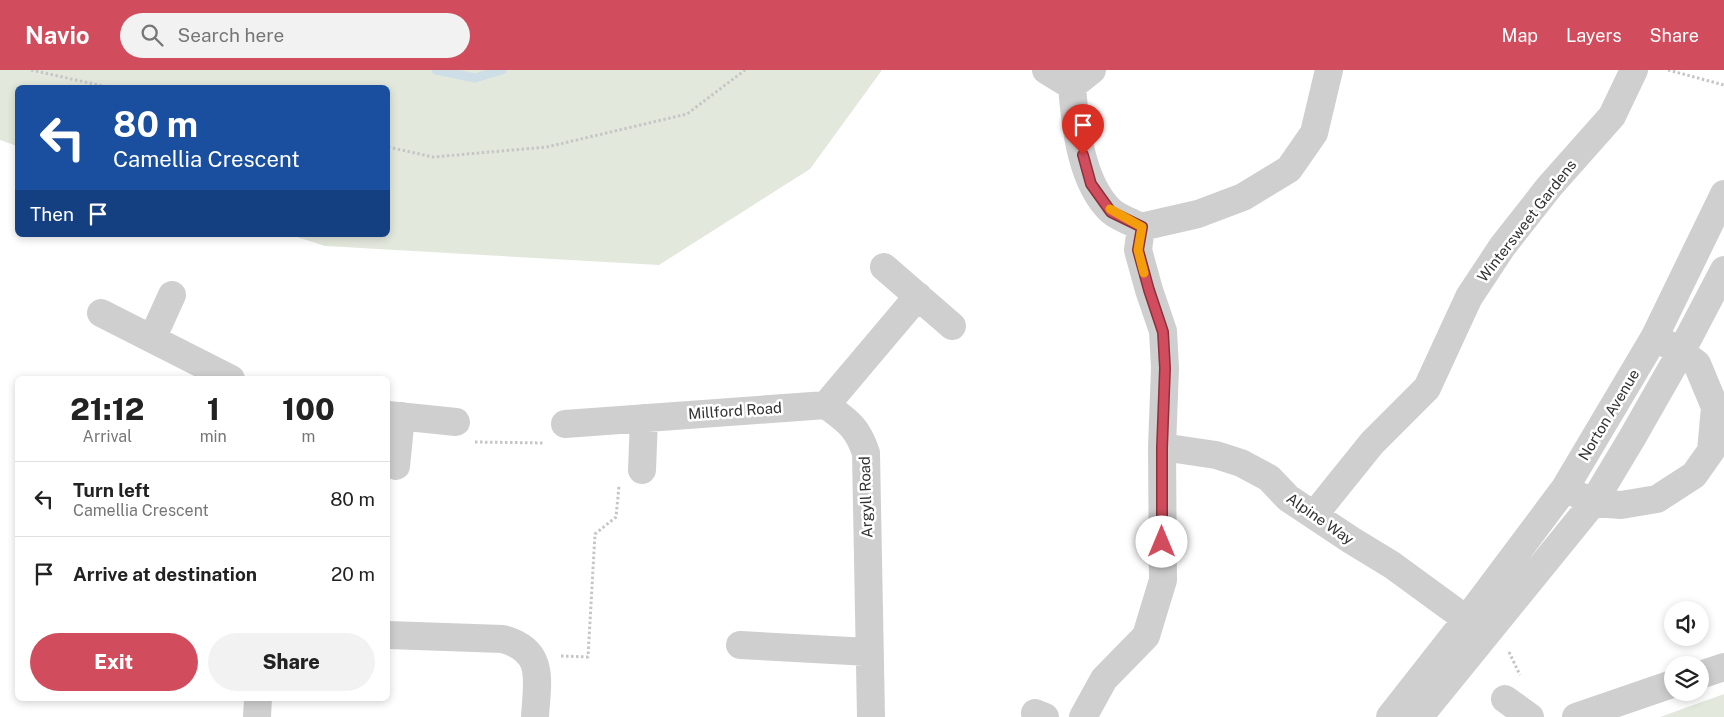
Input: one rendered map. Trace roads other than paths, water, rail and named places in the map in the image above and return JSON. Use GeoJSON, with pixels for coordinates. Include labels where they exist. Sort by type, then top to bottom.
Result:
{"type":"FeatureCollection","features":[{"type":"Feature","properties":{"kind":"street"},"geometry":{"type":"LineString","coordinates":[[1046,70],[1082,78],[1075,125],[1091,184],[1111,212],[1142,227],[1198,214],[1242,197],[1289,169],[1314,133],[1329,70]]}},
{"type":"Feature","properties":{"kind":"street","name":"Wintersweet Gardens"},"geometry":{"type":"LineString","coordinates":[[1314,515],[1372,443],[1427,388],[1469,297],[1502,247],[1549,187],[1612,116],[1634,70]]}},
{"type":"Feature","properties":{"kind":"street","name":"Norton Avenue"},"geometry":{"type":"LineString","coordinates":[[1419,717],[1565,488],[1654,338],[1724,194]]}},
{"type":"Feature","properties":{"kind":"street"},"geometry":{"type":"LineString","coordinates":[[1083,717],[1104,679],[1146,636],[1162,580],[1162,448],[1165,368],[1163,332],[1138,250],[1142,227]]}},
{"type":"Feature","properties":{"kind":"street"},"geometry":{"type":"LineString","coordinates":[[884,266],[952,326]]}},
{"type":"Feature","properties":{"kind":"street","name":"Norton Avenue"},"geometry":{"type":"LineString","coordinates":[[1390,717],[1593,503],[1682,352],[1724,270]]}},
{"type":"Feature","properties":{"kind":"street"},"geometry":{"type":"LineString","coordinates":[[152,339],[172,295]]}},
{"type":"Feature","properties":{"kind":"street"},"geometry":{"type":"LineString","coordinates":[[826,405],[918,296]]}},
{"type":"Feature","properties":{"kind":"street"},"geometry":{"type":"LineString","coordinates":[[101,313],[224,376]]}},
{"type":"Feature","properties":{"kind":"street"},"geometry":{"type":"LineString","coordinates":[[1565,488],[1593,503],[1621,505],[1657,499],[1694,475],[1711,451],[1714,407],[1697,364],[1682,352],[1654,338]]}},
{"type":"Feature","properties":{"kind":"street","name":"Millford Road"},"geometry":{"type":"LineString","coordinates":[[565,424],[826,405]]}},
{"type":"Feature","properties":{"kind":"street","name":"Argyll Road"},"geometry":{"type":"LineString","coordinates":[[826,405],[848,422],[860,436],[866,453],[871,717]]}},
{"type":"Feature","properties":{"kind":"street"},"geometry":{"type":"LineString","coordinates":[[396,466],[394,416],[456,422]]}},
{"type":"Feature","properties":{"kind":"street"},"geometry":{"type":"LineString","coordinates":[[642,470],[644,418]]}},
{"type":"Feature","properties":{"kind":"street","name":"Alpine Way"},"geometry":{"type":"LineString","coordinates":[[1162,448],[1216,455],[1241,463],[1268,478],[1288,498],[1350,540],[1392,565],[1476,627]]}},
{"type":"Feature","properties":{"kind":"street"},"geometry":{"type":"LineString","coordinates":[[390,635],[503,639],[517,643],[531,655],[536,666],[535,717]]}},
{"type":"Feature","properties":{"kind":"street"},"geometry":{"type":"LineString","coordinates":[[740,645],[870,652]]}},
{"type":"Feature","properties":{"kind":"street"},"geometry":{"type":"LineString","coordinates":[[1709,672],[1724,667]]}},
{"type":"Feature","properties":{"kind":"street"},"geometry":{"type":"LineString","coordinates":[[1576,717],[1664,687]]}},
{"type":"Feature","properties":{"kind":"street"},"geometry":{"type":"LineString","coordinates":[[1505,700],[1530,717]]}},
{"type":"Feature","properties":{"kind":"street"},"geometry":{"type":"LineString","coordinates":[[257,717],[258,701]]}},
{"type":"Feature","properties":{"kind":"waterway"},"geometry":{"type":"LineString","coordinates":[[436,70],[475,78],[502,70]]}}]}
